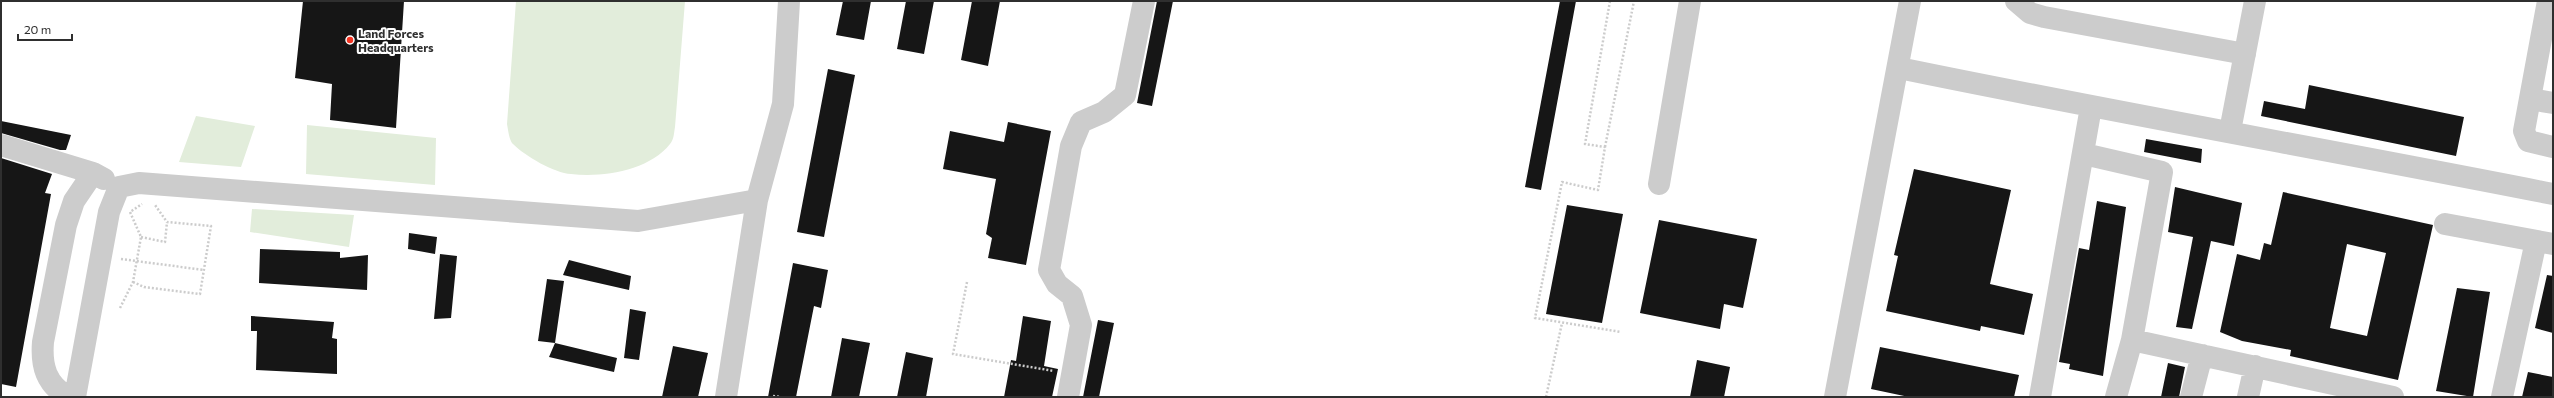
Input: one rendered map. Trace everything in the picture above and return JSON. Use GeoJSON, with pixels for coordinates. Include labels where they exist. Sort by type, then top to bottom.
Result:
{"type":"FeatureCollection","features":[{"type":"Feature","properties":{"kind":"lane"},"geometry":{"type":"LineString","coordinates":[[726,397],[757,200],[783,104],[789,1]]}},
{"type":"Feature","properties":{"kind":"lane"},"geometry":{"type":"LineString","coordinates":[[1068,397],[1081,325],[1072,296],[1057,284],[1049,270],[1070,146],[1081,122],[1104,112],[1125,95],[1144,1]]}},
{"type":"Feature","properties":{"kind":"lane"},"geometry":{"type":"LineString","coordinates":[[1659,184],[1690,1]]}},
{"type":"Feature","properties":{"kind":"lane"},"geometry":{"type":"LineString","coordinates":[[1834,397],[1899,68],[1910,1]]}},
{"type":"Feature","properties":{"kind":"lane"},"geometry":{"type":"LineString","coordinates":[[2016,1],[2030,13],[2044,17],[2245,54]]}},
{"type":"Feature","properties":{"kind":"lane"},"geometry":{"type":"LineString","coordinates":[[2230,131],[2255,1]]}},
{"type":"Feature","properties":{"kind":"lane"},"geometry":{"type":"LineString","coordinates":[[2548,1],[2546,52],[2530,99],[2525,136],[2533,143],[2553,147]]}},
{"type":"Feature","properties":{"kind":"lane"},"geometry":{"type":"LineString","coordinates":[[1899,68],[2091,107],[2230,131],[2553,194]]}},
{"type":"Feature","properties":{"kind":"lane"},"geometry":{"type":"LineString","coordinates":[[2530,99],[2553,103]]}},
{"type":"Feature","properties":{"kind":"lane"},"geometry":{"type":"LineString","coordinates":[[2040,397],[2084,154],[2091,107]]}},
{"type":"Feature","properties":{"kind":"lane"},"geometry":{"type":"LineString","coordinates":[[1,145],[93,173],[119,187],[139,183],[638,221],[757,200]]}},
{"type":"Feature","properties":{"kind":"lane"},"geometry":{"type":"LineString","coordinates":[[2084,154],[2162,172],[2132,340],[2116,397]]}},
{"type":"Feature","properties":{"kind":"lane"},"geometry":{"type":"LineString","coordinates":[[68,397],[58,392],[47,377],[42,360],[43,342],[68,219],[74,201],[93,173]]}},
{"type":"Feature","properties":{"kind":"lane"},"geometry":{"type":"LineString","coordinates":[[75,397],[109,212],[119,187]]}},
{"type":"Feature","properties":{"kind":"lane"},"geometry":{"type":"LineString","coordinates":[[2445,224],[2544,242],[2502,397]]}},
{"type":"Feature","properties":{"kind":"lane"},"geometry":{"type":"LineString","coordinates":[[2132,340],[2393,397]]}},
{"type":"Feature","properties":{"kind":"lane"},"geometry":{"type":"LineString","coordinates":[[2191,397],[2202,355]]}},
{"type":"Feature","properties":{"kind":"lane"},"geometry":{"type":"LineString","coordinates":[[2248,397],[2255,366]]}},
{"type":"Feature","properties":{"kind":"path"},"geometry":{"type":"LineString","coordinates":[[1606,147],[1585,144],[1610,1]]}},
{"type":"Feature","properties":{"kind":"path"},"geometry":{"type":"LineString","coordinates":[[1621,332],[1535,318],[1562,182],[1598,190],[1634,1]]}},
{"type":"Feature","properties":{"kind":"path"},"geometry":{"type":"LineString","coordinates":[[141,237],[164,242],[167,222],[151,198]]}},
{"type":"Feature","properties":{"kind":"path"},"geometry":{"type":"LineString","coordinates":[[120,308],[133,282],[141,237],[130,212],[146,202]]}},
{"type":"Feature","properties":{"kind":"path"},"geometry":{"type":"LineString","coordinates":[[133,282],[144,286],[200,294],[211,226],[167,222]]}},
{"type":"Feature","properties":{"kind":"path"},"geometry":{"type":"LineString","coordinates":[[100,256],[204,270]]}},
{"type":"Feature","properties":{"kind":"path"},"geometry":{"type":"LineString","coordinates":[[967,282],[953,354],[1072,373]]}},
{"type":"Feature","properties":{"kind":"path"},"geometry":{"type":"LineString","coordinates":[[1546,397],[1562,323]]}},
{"type":"Feature","properties":{"kind":"path"},"geometry":{"type":"LineString","coordinates":[[773,396],[780,397]]}},
{"type":"Feature","properties":{"kind":"green space"},"geometry":{"type":"Polygon","coordinates":[[[516,1],[685,1],[674,134],[671,142],[661,153],[651,160],[625,170],[597,175],[584,175],[556,171],[532,159],[513,144],[507,124],[516,1]]]}},
{"type":"Feature","properties":{"kind":"green space"},"geometry":{"type":"Polygon","coordinates":[[[196,116],[255,126],[241,167],[179,162],[196,116]]]}},
{"type":"Feature","properties":{"kind":"green space"},"geometry":{"type":"Polygon","coordinates":[[[307,125],[436,138],[435,185],[306,174],[307,125]]]}},
{"type":"Feature","properties":{"kind":"green space"},"geometry":{"type":"Polygon","coordinates":[[[252,209],[354,215],[349,247],[250,232],[252,209]]]}},
{"type":"Feature","properties":{"kind":"building","name":"Land Forces Headquarters"},"geometry":{"type":"Polygon","coordinates":[[[303,1],[404,1],[396,128],[330,120],[332,84],[295,78],[303,1]]]}},
{"type":"Feature","properties":{"kind":"building"},"geometry":{"type":"Polygon","coordinates":[[[843,1],[871,1],[864,40],[836,35],[843,1]]]}},
{"type":"Feature","properties":{"kind":"building"},"geometry":{"type":"Polygon","coordinates":[[[906,1],[934,1],[924,54],[897,49],[906,1]]]}},
{"type":"Feature","properties":{"kind":"building"},"geometry":{"type":"Polygon","coordinates":[[[972,1],[1000,1],[988,66],[961,60],[972,1]]]}},
{"type":"Feature","properties":{"kind":"building"},"geometry":{"type":"Polygon","coordinates":[[[1157,1],[1173,1],[1152,106],[1137,103],[1157,1]]]}},
{"type":"Feature","properties":{"kind":"building"},"geometry":{"type":"Polygon","coordinates":[[[1560,1],[1576,1],[1541,190],[1525,187],[1560,1]]]}},
{"type":"Feature","properties":{"kind":"building"},"geometry":{"type":"Polygon","coordinates":[[[828,69],[855,75],[824,237],[797,232],[828,69]]]}},
{"type":"Feature","properties":{"kind":"building"},"geometry":{"type":"Polygon","coordinates":[[[2309,85],[2464,117],[2456,156],[2261,116],[2264,101],[2305,109],[2309,85]]]}},
{"type":"Feature","properties":{"kind":"building"},"geometry":{"type":"Polygon","coordinates":[[[1,121],[71,135],[66,150],[60,150],[1,133],[1,121]]]}},
{"type":"Feature","properties":{"kind":"building"},"geometry":{"type":"Polygon","coordinates":[[[1008,122],[1051,131],[1026,265],[988,258],[992,238],[986,234],[996,179],[943,169],[950,131],[1004,142],[1008,122]]]}},
{"type":"Feature","properties":{"kind":"building"},"geometry":{"type":"Polygon","coordinates":[[[2146,139],[2202,149],[2201,163],[2144,152],[2146,139]]]}},
{"type":"Feature","properties":{"kind":"building"},"geometry":{"type":"Polygon","coordinates":[[[1,158],[52,174],[45,193],[51,194],[16,387],[1,384],[1,158]]]}},
{"type":"Feature","properties":{"kind":"building"},"geometry":{"type":"Polygon","coordinates":[[[1914,169],[2011,190],[1990,284],[2033,294],[2024,335],[1981,326],[1980,331],[1886,311],[1898,256],[1894,255],[1914,169]]]}},
{"type":"Feature","properties":{"kind":"building"},"geometry":{"type":"Polygon","coordinates":[[[2175,187],[2242,203],[2234,246],[2211,241],[2192,329],[2176,327],[2193,237],[2168,232],[2175,187]]]}},
{"type":"Feature","properties":{"kind":"building"},"geometry":{"type":"Polygon","coordinates":[[[2283,192],[2433,225],[2398,380],[2290,356],[2291,350],[2242,341],[2220,332],[2237,254],[2260,260],[2264,243],[2271,245],[2283,192]],[[2347,244],[2330,328],[2367,336],[2386,253],[2347,244]]]}},
{"type":"Feature","properties":{"kind":"building"},"geometry":{"type":"Polygon","coordinates":[[[2097,201],[2126,207],[2103,376],[2069,369],[2070,364],[2059,362],[2079,248],[2089,250],[2097,201]]]}},
{"type":"Feature","properties":{"kind":"building"},"geometry":{"type":"Polygon","coordinates":[[[1567,205],[1623,214],[1602,323],[1546,314],[1567,205]]]}},
{"type":"Feature","properties":{"kind":"building"},"geometry":{"type":"Polygon","coordinates":[[[1659,220],[1757,239],[1743,308],[1724,304],[1720,329],[1640,313],[1659,220]]]}},
{"type":"Feature","properties":{"kind":"building"},"geometry":{"type":"Polygon","coordinates":[[[409,233],[437,237],[435,254],[408,249],[409,233]]]}},
{"type":"Feature","properties":{"kind":"building"},"geometry":{"type":"Polygon","coordinates":[[[260,249],[340,252],[340,258],[368,255],[367,290],[259,283],[260,249]]]}},
{"type":"Feature","properties":{"kind":"building"},"geometry":{"type":"Polygon","coordinates":[[[440,254],[457,256],[451,318],[434,319],[440,254]]]}},
{"type":"Feature","properties":{"kind":"building"},"geometry":{"type":"Polygon","coordinates":[[[569,260],[631,276],[629,290],[563,275],[569,260]]]}},
{"type":"Feature","properties":{"kind":"building"},"geometry":{"type":"Polygon","coordinates":[[[793,263],[828,270],[821,308],[814,306],[796,397],[768,397],[793,263]]]}},
{"type":"Feature","properties":{"kind":"building"},"geometry":{"type":"Polygon","coordinates":[[[2547,275],[2553,276],[2553,333],[2535,328],[2547,275]]]}},
{"type":"Feature","properties":{"kind":"building"},"geometry":{"type":"Polygon","coordinates":[[[547,279],[564,281],[555,343],[538,341],[547,279]]]}},
{"type":"Feature","properties":{"kind":"building"},"geometry":{"type":"Polygon","coordinates":[[[2457,288],[2490,292],[2473,397],[2436,391],[2457,288]]]}},
{"type":"Feature","properties":{"kind":"building"},"geometry":{"type":"Polygon","coordinates":[[[630,309],[646,312],[639,360],[624,358],[630,309]]]}},
{"type":"Feature","properties":{"kind":"building"},"geometry":{"type":"Polygon","coordinates":[[[251,316],[334,322],[332,338],[337,339],[337,374],[256,370],[257,331],[251,331],[251,316]]]}},
{"type":"Feature","properties":{"kind":"building"},"geometry":{"type":"Polygon","coordinates":[[[1023,316],[1051,321],[1044,366],[1058,369],[1052,397],[1004,397],[1011,360],[1016,361],[1023,316]]]}},
{"type":"Feature","properties":{"kind":"building"},"geometry":{"type":"Polygon","coordinates":[[[1098,320],[1114,323],[1099,397],[1083,397],[1098,320]]]}},
{"type":"Feature","properties":{"kind":"building"},"geometry":{"type":"Polygon","coordinates":[[[842,338],[870,343],[859,397],[831,397],[842,338]]]}},
{"type":"Feature","properties":{"kind":"building"},"geometry":{"type":"Polygon","coordinates":[[[555,343],[617,358],[614,372],[549,357],[555,343]]]}},
{"type":"Feature","properties":{"kind":"building"},"geometry":{"type":"Polygon","coordinates":[[[673,346],[708,353],[698,397],[662,397],[673,346]]]}},
{"type":"Feature","properties":{"kind":"building"},"geometry":{"type":"Polygon","coordinates":[[[1880,347],[2019,375],[2014,397],[1909,397],[1871,389],[1880,347]]]}},
{"type":"Feature","properties":{"kind":"building"},"geometry":{"type":"Polygon","coordinates":[[[906,352],[933,358],[926,397],[897,397],[906,352]]]}},
{"type":"Feature","properties":{"kind":"building"},"geometry":{"type":"Polygon","coordinates":[[[1697,360],[1730,367],[1724,397],[1690,397],[1697,360]]]}},
{"type":"Feature","properties":{"kind":"building"},"geometry":{"type":"Polygon","coordinates":[[[2168,363],[2185,367],[2179,397],[2161,397],[2168,363]]]}},
{"type":"Feature","properties":{"kind":"building"},"geometry":{"type":"Polygon","coordinates":[[[2528,372],[2553,377],[2553,397],[2522,397],[2528,372]]]}},
{"type":"Feature","properties":{"kind":"place","name":"Land Forces Headquarters"},"geometry":{"type":"Point","coordinates":[350,40]}}]}
